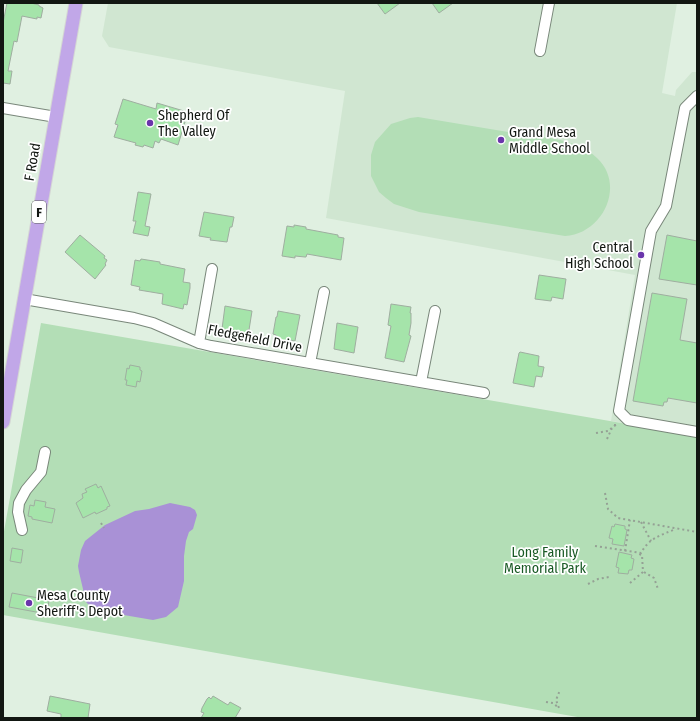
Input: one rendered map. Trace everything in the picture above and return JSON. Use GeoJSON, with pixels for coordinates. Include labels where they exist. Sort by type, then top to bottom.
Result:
{"type":"FeatureCollection","features":[{"type":"Feature","properties":{"kind":"main road","name":"F Road"},"geometry":{"type":"LineString","coordinates":[[3,422],[76,3]]}},
{"type":"Feature","properties":{"kind":"street"},"geometry":{"type":"LineString","coordinates":[[540,51],[549,3]]}},
{"type":"Feature","properties":{"kind":"street"},"geometry":{"type":"LineString","coordinates":[[697,96],[685,108],[666,206],[651,231],[619,411],[628,420],[697,432]]}},
{"type":"Feature","properties":{"kind":"street"},"geometry":{"type":"LineString","coordinates":[[3,108],[56,117]]}},
{"type":"Feature","properties":{"kind":"street"},"geometry":{"type":"LineString","coordinates":[[199,343],[212,269]]}},
{"type":"Feature","properties":{"kind":"street"},"geometry":{"type":"LineString","coordinates":[[310,363],[324,292]]}},
{"type":"Feature","properties":{"kind":"street","name":"Fledgefield Drive"},"geometry":{"type":"LineString","coordinates":[[24,299],[134,318],[152,323],[199,343],[211,346],[484,393]]}},
{"type":"Feature","properties":{"kind":"street"},"geometry":{"type":"LineString","coordinates":[[421,382],[435,311]]}},
{"type":"Feature","properties":{"kind":"street"},"geometry":{"type":"LineString","coordinates":[[22,530],[18,512],[19,503],[26,490],[41,472],[45,452]]}},
{"type":"Feature","properties":{"kind":"path"},"geometry":{"type":"LineString","coordinates":[[596,433],[608,431],[621,422],[612,428],[607,439]]}},
{"type":"Feature","properties":{"kind":"path"},"geometry":{"type":"LineString","coordinates":[[605,493],[608,509],[618,518],[697,532]]}},
{"type":"Feature","properties":{"kind":"path"},"geometry":{"type":"LineString","coordinates":[[625,550],[630,520]]}},
{"type":"Feature","properties":{"kind":"path"},"geometry":{"type":"LineString","coordinates":[[641,522],[651,541]]}},
{"type":"Feature","properties":{"kind":"path"},"geometry":{"type":"LineString","coordinates":[[101,523],[104,528]]}},
{"type":"Feature","properties":{"kind":"path"},"geometry":{"type":"LineString","coordinates":[[595,546],[641,553],[646,545],[651,541],[676,528]]}},
{"type":"Feature","properties":{"kind":"path"},"geometry":{"type":"LineString","coordinates":[[625,550],[642,555],[643,572]]}},
{"type":"Feature","properties":{"kind":"path"},"geometry":{"type":"LineString","coordinates":[[630,583],[643,572]]}},
{"type":"Feature","properties":{"kind":"path"},"geometry":{"type":"LineString","coordinates":[[643,572],[654,578],[658,589]]}},
{"type":"Feature","properties":{"kind":"path"},"geometry":{"type":"LineString","coordinates":[[588,584],[609,576]]}},
{"type":"Feature","properties":{"kind":"path"},"geometry":{"type":"LineString","coordinates":[[546,702],[553,703],[559,708],[556,700],[560,690]]}},
{"type":"Feature","properties":{"kind":"shaded area","name":"Grand Mesa Middle School"},"geometry":{"type":"Polygon","coordinates":[[[108,3],[677,3],[662,93],[675,96],[676,90],[692,72],[697,72],[697,436],[611,421],[635,275],[326,218],[345,91],[109,47],[102,36],[108,3]]]}},
{"type":"Feature","properties":{"kind":"shaded area"},"geometry":{"type":"Polygon","coordinates":[[[170,503],[190,507],[195,510],[197,515],[193,529],[189,532],[186,541],[184,556],[184,581],[178,607],[166,617],[153,620],[106,612],[92,608],[86,602],[78,566],[81,550],[85,541],[105,525],[135,511],[170,503]]]}},
{"type":"Feature","properties":{"kind":"green space"},"geometry":{"type":"Polygon","coordinates":[[[418,117],[555,139],[578,146],[597,158],[606,169],[610,181],[610,194],[606,206],[599,218],[590,227],[578,233],[565,236],[419,212],[394,204],[379,192],[371,176],[371,155],[375,142],[391,124],[418,117]]]}},
{"type":"Feature","properties":{"kind":"green space","name":"Long Family Memorial Park"},"geometry":{"type":"Polygon","coordinates":[[[41,323],[697,436],[697,718],[583,718],[3,615],[3,537],[41,323]]]}},
{"type":"Feature","properties":{"kind":"building"},"geometry":{"type":"Polygon","coordinates":[[[7,3],[31,3],[39,5],[43,8],[41,18],[37,17],[37,19],[22,16],[17,42],[14,41],[8,71],[12,71],[10,84],[3,83],[3,23],[7,3]]]}},
{"type":"Feature","properties":{"kind":"building"},"geometry":{"type":"Polygon","coordinates":[[[377,3],[400,3],[385,14],[377,3]]]}},
{"type":"Feature","properties":{"kind":"building"},"geometry":{"type":"Polygon","coordinates":[[[432,3],[453,3],[439,13],[432,3]]]}},
{"type":"Feature","properties":{"kind":"building","name":"Shepherd Of The Valley"},"geometry":{"type":"Polygon","coordinates":[[[123,99],[156,109],[157,103],[184,111],[181,120],[185,122],[178,145],[161,139],[159,143],[155,141],[153,148],[144,145],[143,147],[135,145],[136,143],[114,137],[118,125],[115,124],[123,99]]]}},
{"type":"Feature","properties":{"kind":"building"},"geometry":{"type":"Polygon","coordinates":[[[138,192],[151,194],[145,226],[150,227],[148,236],[133,233],[136,221],[133,221],[138,192]]]}},
{"type":"Feature","properties":{"kind":"building"},"geometry":{"type":"Polygon","coordinates":[[[204,212],[234,217],[227,242],[210,240],[211,238],[199,236],[204,212]]]}},
{"type":"Feature","properties":{"kind":"building"},"geometry":{"type":"Polygon","coordinates":[[[294,225],[306,227],[306,229],[338,235],[338,237],[344,238],[341,260],[307,254],[306,257],[295,256],[295,258],[282,256],[287,226],[294,227],[294,225]]]}},
{"type":"Feature","properties":{"kind":"building"},"geometry":{"type":"Polygon","coordinates":[[[80,235],[105,256],[104,258],[107,260],[106,265],[95,279],[65,252],[80,235]]]}},
{"type":"Feature","properties":{"kind":"building"},"geometry":{"type":"Polygon","coordinates":[[[667,235],[697,241],[697,285],[659,279],[667,235]]]}},
{"type":"Feature","properties":{"kind":"building"},"geometry":{"type":"Polygon","coordinates":[[[141,259],[160,262],[160,264],[185,269],[183,282],[190,283],[190,288],[187,305],[184,304],[183,309],[162,304],[163,294],[139,290],[140,287],[131,285],[135,260],[140,261],[141,259]]]}},
{"type":"Feature","properties":{"kind":"building"},"geometry":{"type":"Polygon","coordinates":[[[539,275],[566,279],[563,299],[552,297],[551,301],[535,299],[539,275]]]}},
{"type":"Feature","properties":{"kind":"building"},"geometry":{"type":"Polygon","coordinates":[[[652,293],[687,299],[680,340],[697,343],[697,403],[668,398],[667,402],[664,402],[663,406],[633,401],[652,293]]]}},
{"type":"Feature","properties":{"kind":"building"},"geometry":{"type":"Polygon","coordinates":[[[391,304],[411,307],[409,335],[411,336],[404,362],[385,358],[391,326],[388,325],[391,304]]]}},
{"type":"Feature","properties":{"kind":"building"},"geometry":{"type":"Polygon","coordinates":[[[225,306],[252,311],[249,330],[248,329],[247,333],[222,329],[225,306]]]}},
{"type":"Feature","properties":{"kind":"building"},"geometry":{"type":"Polygon","coordinates":[[[278,311],[300,315],[295,341],[289,340],[289,342],[276,339],[276,335],[273,334],[278,311]]]}},
{"type":"Feature","properties":{"kind":"building"},"geometry":{"type":"Polygon","coordinates":[[[337,323],[358,327],[354,353],[334,349],[337,323]]]}},
{"type":"Feature","properties":{"kind":"building"},"geometry":{"type":"Polygon","coordinates":[[[520,352],[539,356],[538,366],[544,367],[542,377],[536,376],[534,387],[513,383],[520,352]]]}},
{"type":"Feature","properties":{"kind":"building"},"geometry":{"type":"Polygon","coordinates":[[[130,365],[140,367],[140,370],[142,371],[140,382],[137,381],[136,387],[126,385],[127,380],[125,380],[127,368],[129,369],[130,365]]]}},
{"type":"Feature","properties":{"kind":"building"},"geometry":{"type":"Polygon","coordinates":[[[96,484],[98,488],[101,486],[110,506],[96,514],[95,512],[83,518],[76,503],[83,498],[82,494],[87,492],[85,489],[96,484]]]}},
{"type":"Feature","properties":{"kind":"building"},"geometry":{"type":"Polygon","coordinates":[[[35,500],[46,502],[45,507],[55,509],[52,523],[32,519],[32,517],[28,516],[30,505],[34,506],[35,500]]]}},
{"type":"Feature","properties":{"kind":"building"},"geometry":{"type":"Polygon","coordinates":[[[615,524],[625,526],[625,529],[627,530],[624,546],[612,544],[613,539],[609,538],[612,526],[614,527],[615,524]]]}},
{"type":"Feature","properties":{"kind":"building","name":"Mesa County Sheriff's Depot"},"geometry":{"type":"Polygon","coordinates":[[[12,548],[23,550],[21,563],[10,561],[12,548]]]}},
{"type":"Feature","properties":{"kind":"building"},"geometry":{"type":"Polygon","coordinates":[[[619,552],[632,555],[631,558],[634,559],[632,570],[629,570],[628,574],[618,573],[619,568],[616,567],[619,552]]]}},
{"type":"Feature","properties":{"kind":"building","name":"Mesa County Sheriff's Depot"},"geometry":{"type":"Polygon","coordinates":[[[12,593],[49,600],[47,614],[9,607],[12,593]]]}},
{"type":"Feature","properties":{"kind":"building"},"geometry":{"type":"Polygon","coordinates":[[[50,696],[90,704],[88,718],[61,718],[61,714],[47,711],[50,696]]]}},
{"type":"Feature","properties":{"kind":"building"},"geometry":{"type":"Polygon","coordinates":[[[213,696],[228,705],[230,702],[241,708],[235,718],[201,718],[204,713],[201,712],[202,708],[207,699],[209,697],[211,699],[213,696]]]}},
{"type":"Feature","properties":{"kind":"place","name":"Shepherd Of The Valley"},"geometry":{"type":"Point","coordinates":[150,123]}},
{"type":"Feature","properties":{"kind":"place","name":"Grand Mesa Middle School"},"geometry":{"type":"Point","coordinates":[501,140]}},
{"type":"Feature","properties":{"kind":"place","name":"Central High School"},"geometry":{"type":"Point","coordinates":[641,255]}},
{"type":"Feature","properties":{"kind":"place","name":"Mesa County Sheriff's Depot"},"geometry":{"type":"Point","coordinates":[29,603]}}]}
